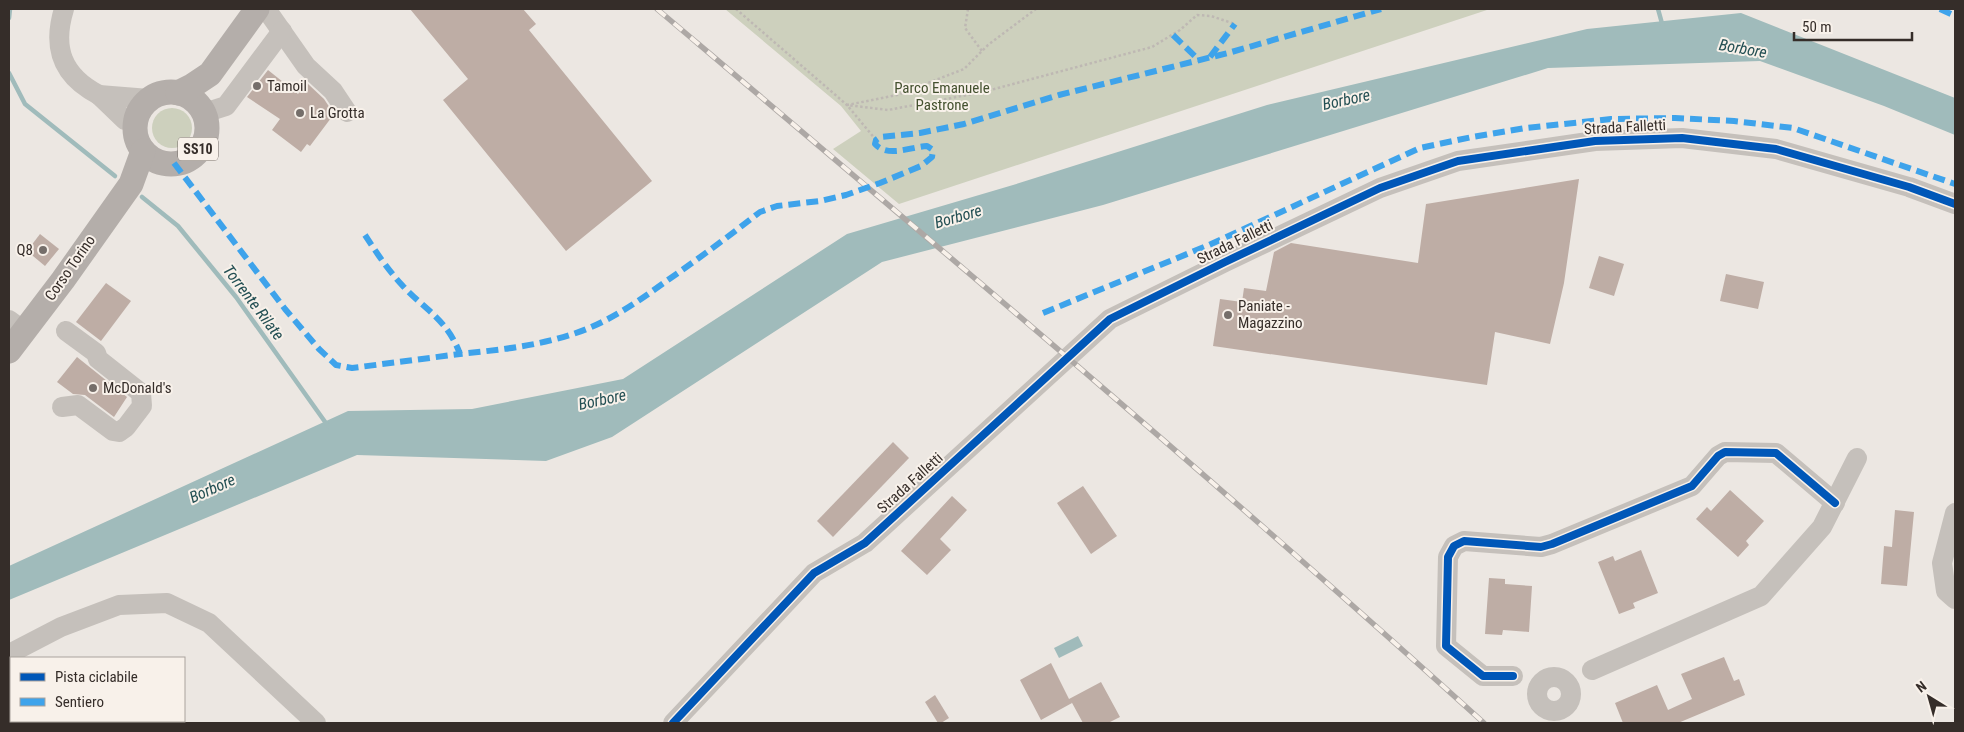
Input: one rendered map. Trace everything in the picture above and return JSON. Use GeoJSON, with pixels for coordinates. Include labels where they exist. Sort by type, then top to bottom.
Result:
{"type":"FeatureCollection","features":[{"type":"Feature","properties":{"kind":"main road","name":"Corso Torino"},"geometry":{"type":"LineString","coordinates":[[149,99],[158,94],[178,92],[192,86],[210,74],[258,9]]}},
{"type":"Feature","properties":{"kind":"main road","name":"Corso Torino"},"geometry":{"type":"LineString","coordinates":[[9,352],[16,325],[131,184],[151,169],[165,163],[185,160],[202,146],[206,130],[203,112],[210,74]]}},
{"type":"Feature","properties":{"kind":"main road"},"geometry":{"type":"LineString","coordinates":[[178,92],[192,98],[203,112]]}},
{"type":"Feature","properties":{"kind":"main road"},"geometry":{"type":"LineString","coordinates":[[144,151],[138,142],[135,122],[143,105],[149,99]]}},
{"type":"Feature","properties":{"kind":"main road","name":"Corso Torino"},"geometry":{"type":"LineString","coordinates":[[131,184],[144,151]]}},
{"type":"Feature","properties":{"kind":"main road","name":"SS10"},"geometry":{"type":"LineString","coordinates":[[144,151],[156,160],[165,163]]}},
{"type":"Feature","properties":{"kind":"street"},"geometry":{"type":"LineString","coordinates":[[64,9],[59,45],[63,62],[79,82],[99,95],[126,120],[135,122]]}},
{"type":"Feature","properties":{"kind":"street"},"geometry":{"type":"LineString","coordinates":[[266,9],[306,66],[333,91],[347,112]]}},
{"type":"Feature","properties":{"kind":"street"},"geometry":{"type":"LineString","coordinates":[[203,112],[226,106],[282,31]]}},
{"type":"Feature","properties":{"kind":"street"},"geometry":{"type":"LineString","coordinates":[[99,95],[149,99]]}},
{"type":"Feature","properties":{"kind":"street","name":"Strada Falletti"},"geometry":{"type":"LineString","coordinates":[[673,723],[814,573],[865,543],[1110,319],[1224,262],[1380,188],[1458,161],[1595,141],[1682,138],[1776,149],[1909,187],[1955,204]]}},
{"type":"Feature","properties":{"kind":"street"},"geometry":{"type":"LineString","coordinates":[[62,407],[78,405],[113,430],[119,432],[126,427],[142,406],[141,393],[98,359],[96,352],[66,331]]}},
{"type":"Feature","properties":{"kind":"street"},"geometry":{"type":"LineString","coordinates":[[1835,503],[1776,453],[1725,452],[1718,456],[1692,486],[1552,544],[1540,547],[1464,541],[1454,546],[1448,557],[1446,646],[1483,676],[1513,676],[1557,701],[1592,670],[1760,596],[1822,527],[1835,503],[1857,458]]}},
{"type":"Feature","properties":{"kind":"street"},"geometry":{"type":"LineString","coordinates":[[1955,513],[1942,563],[1946,591],[1955,598]]}},
{"type":"Feature","properties":{"kind":"street"},"geometry":{"type":"LineString","coordinates":[[9,654],[62,628],[118,605],[167,603],[209,623],[316,723]]}},
{"type":"Feature","properties":{"kind":"path"},"geometry":{"type":"LineString","coordinates":[[736,9],[847,105],[876,140]]}},
{"type":"Feature","properties":{"kind":"path"},"geometry":{"type":"LineString","coordinates":[[968,9],[965,28],[982,52]]}},
{"type":"Feature","properties":{"kind":"path"},"geometry":{"type":"LineString","coordinates":[[847,105],[897,95],[964,70],[988,45],[1036,9]]}},
{"type":"Feature","properties":{"kind":"path"},"geometry":{"type":"LineString","coordinates":[[847,105],[888,110],[983,92],[1152,47],[1180,30],[1197,15],[1211,16],[1235,24]]}},
{"type":"Feature","properties":{"kind":"green space","name":"Parco Emanuele Pastrone"},"geometry":{"type":"Polygon","coordinates":[[[725,9],[1490,9],[899,204],[833,149],[861,131],[841,106],[725,9]]]}},
{"type":"Feature","properties":{"kind":"green space"},"geometry":{"type":"Polygon","coordinates":[[[172,108],[186,114],[192,128],[186,142],[172,148],[158,142],[152,128],[158,114],[172,108]]]}},
{"type":"Feature","properties":{"kind":"water","name":"Borbore"},"geometry":{"type":"Polygon","coordinates":[[[1741,13],[1955,98],[1955,135],[1884,106],[1760,61],[1548,68],[1103,205],[882,262],[612,437],[546,461],[357,455],[9,600],[9,566],[348,411],[472,409],[623,379],[847,234],[1013,185],[1267,105],[1587,29],[1741,13]]]}},
{"type":"Feature","properties":{"kind":"water"},"geometry":{"type":"Polygon","coordinates":[[[1078,636],[1083,646],[1059,658],[1054,648],[1078,636]]]}},
{"type":"Feature","properties":{"kind":"building"},"geometry":{"type":"Polygon","coordinates":[[[410,9],[523,9],[536,24],[529,30],[652,181],[566,251],[443,100],[468,79],[410,9]]]}},
{"type":"Feature","properties":{"kind":"building"},"geometry":{"type":"Polygon","coordinates":[[[268,70],[298,94],[307,83],[324,99],[334,114],[310,146],[307,144],[301,152],[272,130],[280,119],[247,97],[268,70]]]}},
{"type":"Feature","properties":{"kind":"building"},"geometry":{"type":"Polygon","coordinates":[[[1579,179],[1564,283],[1550,344],[1495,332],[1487,385],[1213,346],[1220,299],[1242,302],[1244,288],[1266,291],[1274,252],[1291,243],[1418,263],[1426,204],[1579,179]]]}},
{"type":"Feature","properties":{"kind":"building"},"geometry":{"type":"Polygon","coordinates":[[[40,234],[59,249],[45,266],[27,251],[40,234]]]}},
{"type":"Feature","properties":{"kind":"building"},"geometry":{"type":"Polygon","coordinates":[[[1599,256],[1624,264],[1614,296],[1589,288],[1599,256]]]}},
{"type":"Feature","properties":{"kind":"building"},"geometry":{"type":"Polygon","coordinates":[[[1726,274],[1764,282],[1758,309],[1720,301],[1726,274]]]}},
{"type":"Feature","properties":{"kind":"building"},"geometry":{"type":"Polygon","coordinates":[[[106,283],[131,301],[101,341],[76,322],[106,283]]]}},
{"type":"Feature","properties":{"kind":"building","name":"McDonald's"},"geometry":{"type":"Polygon","coordinates":[[[77,357],[127,397],[114,417],[85,395],[73,394],[57,382],[77,357]]]}},
{"type":"Feature","properties":{"kind":"building"},"geometry":{"type":"Polygon","coordinates":[[[893,442],[909,458],[833,537],[817,521],[893,442]]]}},
{"type":"Feature","properties":{"kind":"building"},"geometry":{"type":"Polygon","coordinates":[[[1083,486],[1117,536],[1091,554],[1057,503],[1083,486]]]}},
{"type":"Feature","properties":{"kind":"building"},"geometry":{"type":"Polygon","coordinates":[[[1730,490],[1764,521],[1746,541],[1749,545],[1738,557],[1696,519],[1707,507],[1711,511],[1730,490]]]}},
{"type":"Feature","properties":{"kind":"building"},"geometry":{"type":"Polygon","coordinates":[[[952,496],[967,510],[940,539],[951,550],[927,575],[901,551],[952,496]]]}},
{"type":"Feature","properties":{"kind":"building"},"geometry":{"type":"Polygon","coordinates":[[[1895,510],[1914,512],[1907,586],[1881,584],[1884,546],[1892,547],[1895,510]]]}},
{"type":"Feature","properties":{"kind":"building"},"geometry":{"type":"Polygon","coordinates":[[[1641,550],[1658,593],[1633,603],[1635,608],[1619,614],[1598,562],[1613,556],[1615,561],[1641,550]]]}},
{"type":"Feature","properties":{"kind":"building"},"geometry":{"type":"Polygon","coordinates":[[[1489,578],[1505,579],[1505,584],[1532,586],[1529,632],[1503,630],[1502,635],[1485,634],[1489,578]]]}},
{"type":"Feature","properties":{"kind":"building"},"geometry":{"type":"Polygon","coordinates":[[[1724,657],[1734,681],[1739,679],[1745,695],[1678,723],[1623,723],[1615,703],[1657,685],[1668,710],[1692,699],[1681,674],[1724,657]]]}},
{"type":"Feature","properties":{"kind":"building"},"geometry":{"type":"Polygon","coordinates":[[[1051,663],[1069,699],[1101,682],[1120,717],[1108,723],[1083,723],[1071,701],[1072,703],[1041,720],[1020,680],[1051,663]]]}},
{"type":"Feature","properties":{"kind":"building"},"geometry":{"type":"Polygon","coordinates":[[[935,695],[949,718],[941,723],[938,723],[925,702],[935,695]]]}},
{"type":"Feature","properties":{"kind":"waterway","name":"Torrente Rilate"},"geometry":{"type":"LineString","coordinates":[[9,18],[10,9]]}},
{"type":"Feature","properties":{"kind":"waterway"},"geometry":{"type":"LineString","coordinates":[[1658,9],[1663,27]]}},
{"type":"Feature","properties":{"kind":"waterway","name":"Torrente Rilate"},"geometry":{"type":"LineString","coordinates":[[9,73],[25,104],[115,176]]}},
{"type":"Feature","properties":{"kind":"waterway","name":"Torrente Rilate"},"geometry":{"type":"LineString","coordinates":[[142,197],[178,226],[236,297],[328,426]]}},
{"type":"Feature","properties":{"kind":"railway"},"geometry":{"type":"LineString","coordinates":[[657,9],[1177,452],[1484,723]]}},
{"type":"Feature","properties":{"kind":"marked path"},"geometry":{"type":"LineString","coordinates":[[365,235],[382,261],[397,279],[442,323],[455,342],[460,354],[546,342],[586,329],[621,312],[689,265],[760,212],[777,206],[820,201],[846,195],[921,166],[932,157],[933,150],[927,146],[899,151],[880,148],[875,144],[876,140],[880,137],[920,133],[964,124],[1059,95],[1228,53],[1381,9]]}},
{"type":"Feature","properties":{"kind":"marked path"},"geometry":{"type":"LineString","coordinates":[[1940,9],[1955,16]]}},
{"type":"Feature","properties":{"kind":"marked path"},"geometry":{"type":"LineString","coordinates":[[1210,57],[1235,24]]}},
{"type":"Feature","properties":{"kind":"marked path"},"geometry":{"type":"LineString","coordinates":[[1173,35],[1199,60]]}},
{"type":"Feature","properties":{"kind":"marked path"},"geometry":{"type":"LineString","coordinates":[[1043,313],[1209,245],[1420,148],[1526,128],[1611,119],[1675,118],[1734,121],[1793,128],[1955,184]]}},
{"type":"Feature","properties":{"kind":"marked path"},"geometry":{"type":"LineString","coordinates":[[174,163],[285,309],[319,349],[336,365],[352,368],[460,354]]}},
{"type":"Feature","properties":{"kind":"cycle path"},"geometry":{"type":"LineString","coordinates":[[673,723],[814,573],[865,543],[1110,319],[1380,188],[1458,161],[1595,141],[1682,138],[1776,149],[1909,187],[1955,204]]}},
{"type":"Feature","properties":{"kind":"cycle path"},"geometry":{"type":"LineString","coordinates":[[1513,676],[1483,676],[1446,646],[1448,557],[1454,546],[1464,541],[1541,547],[1552,544],[1692,486],[1718,456],[1725,452],[1776,453],[1835,503]]}},
{"type":"Feature","properties":{"kind":"place","name":"Tamoil"},"geometry":{"type":"Point","coordinates":[257,86]}},
{"type":"Feature","properties":{"kind":"place","name":"La Grotta"},"geometry":{"type":"Point","coordinates":[300,113]}},
{"type":"Feature","properties":{"kind":"place","name":"Q8"},"geometry":{"type":"Point","coordinates":[43,250]}},
{"type":"Feature","properties":{"kind":"place","name":"Paniate - Magazzino"},"geometry":{"type":"Point","coordinates":[1228,315]}},
{"type":"Feature","properties":{"kind":"place","name":"McDonald's"},"geometry":{"type":"Point","coordinates":[93,388]}}]}
